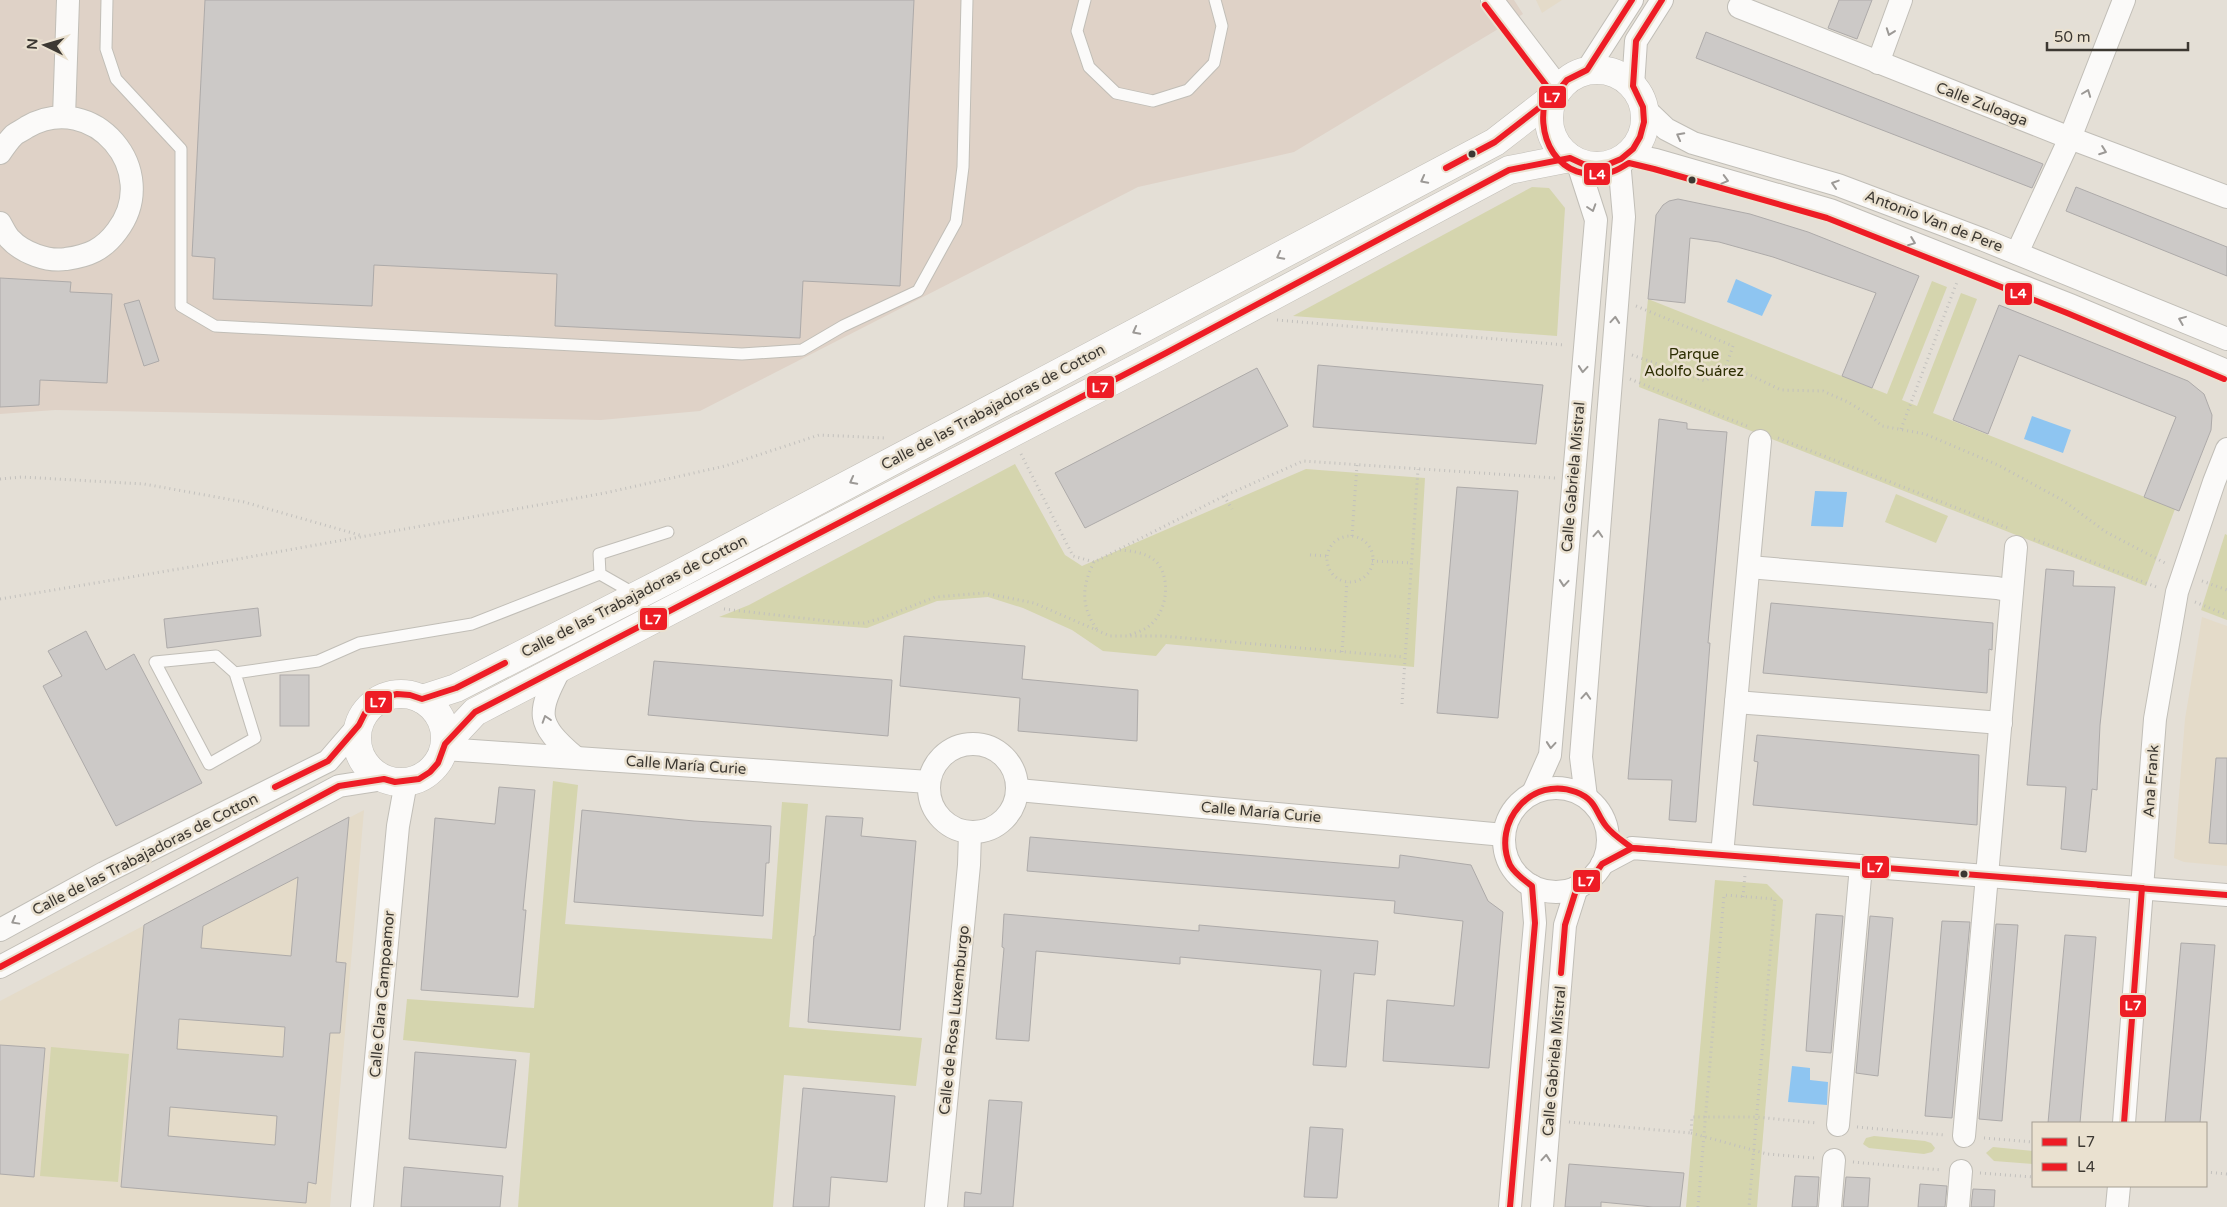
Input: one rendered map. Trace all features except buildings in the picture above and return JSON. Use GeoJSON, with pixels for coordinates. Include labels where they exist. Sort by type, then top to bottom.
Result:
{"type":"FeatureCollection","features":[{"type":"Feature","properties":{"kind":"street"},"geometry":{"type":"LineString","coordinates":[[64,117],[68,0]]}},
{"type":"Feature","properties":{"kind":"street"},"geometry":{"type":"LineString","coordinates":[[1492,0],[1556,93]]}},
{"type":"Feature","properties":{"kind":"street"},"geometry":{"type":"LineString","coordinates":[[1587,70],[1632,0]]}},
{"type":"Feature","properties":{"kind":"street"},"geometry":{"type":"LineString","coordinates":[[1638,96],[1612,72],[1587,70],[1576,74],[1556,93],[1549,111],[1549,124],[1553,137],[1560,149],[1574,160],[1596,166],[1609,164],[1633,149],[1640,136],[1644,122],[1638,96],[1636,41],[1662,0]]}},
{"type":"Feature","properties":{"kind":"street"},"geometry":{"type":"LineString","coordinates":[[1878,63],[1902,0]]}},
{"type":"Feature","properties":{"kind":"street"},"geometry":{"type":"LineString","coordinates":[[2017,253],[2070,138],[2124,0]]}},
{"type":"Feature","properties":{"kind":"street","name":"Calle Zuloaga"},"geometry":{"type":"LineString","coordinates":[[1738,7],[2070,138],[2227,197]]}},
{"type":"Feature","properties":{"kind":"street","name":"Calle de las Trabajadoras de Cotton"},"geometry":{"type":"LineString","coordinates":[[422,699],[456,688],[637,595],[1495,142],[1556,93]]}},
{"type":"Feature","properties":{"kind":"street","name":"Antonio Van de Pere"},"geometry":{"type":"LineString","coordinates":[[1638,96],[1666,129],[1693,143],[1838,185],[2017,253],[2227,338]]}},
{"type":"Feature","properties":{"kind":"street"},"geometry":{"type":"LineString","coordinates":[[0,153],[14,134],[39,120],[64,117],[92,124],[115,142],[129,165],[133,194],[125,221],[109,243],[85,257],[57,261],[30,254],[4,235]]}},
{"type":"Feature","properties":{"kind":"street","name":"Antonio Van de Pere"},"geometry":{"type":"LineString","coordinates":[[1623,157],[1656,160],[1830,210],[1965,263],[2227,371]]}},
{"type":"Feature","properties":{"kind":"street","name":"Calle Gabriela Mistral"},"geometry":{"type":"LineString","coordinates":[[1586,797],[1581,756],[1610,372],[1624,217],[1623,157]]}},
{"type":"Feature","properties":{"kind":"street","name":"Calle de las Trabajadoras de Cotton"},"geometry":{"type":"LineString","coordinates":[[444,746],[475,712],[1010,434],[1509,170],[1574,160]]}},
{"type":"Feature","properties":{"kind":"street","name":"Calle Gabriela Mistral"},"geometry":{"type":"LineString","coordinates":[[1533,793],[1550,755],[1596,220],[1574,160]]}},
{"type":"Feature","properties":{"kind":"street"},"geometry":{"type":"LineString","coordinates":[[1722,855],[1762,435]]}},
{"type":"Feature","properties":{"kind":"street","name":"Ana Frank"},"geometry":{"type":"LineString","coordinates":[[2124,1122],[2155,719],[2177,595],[2214,482],[2227,449]]}},
{"type":"Feature","properties":{"kind":"street"},"geometry":{"type":"LineString","coordinates":[[1964,1136],[2012,591],[2019,538]]}},
{"type":"Feature","properties":{"kind":"street"},"geometry":{"type":"LineString","coordinates":[[1749,567],[1996,588],[2012,591]]}},
{"type":"Feature","properties":{"kind":"street"},"geometry":{"type":"LineString","coordinates":[[560,669],[546,696],[543,716],[554,738],[575,756]]}},
{"type":"Feature","properties":{"kind":"street"},"geometry":{"type":"LineString","coordinates":[[398,694],[422,699],[434,709],[442,722],[446,736],[438,763],[430,772],[419,779],[395,781],[373,772],[365,763],[359,751],[357,738],[359,725],[365,713],[385,697],[398,694]]}},
{"type":"Feature","properties":{"kind":"street"},"geometry":{"type":"LineString","coordinates":[[1736,702],[2001,723]]}},
{"type":"Feature","properties":{"kind":"street","name":"Calle de las Trabajadoras de Cotton"},"geometry":{"type":"LineString","coordinates":[[0,930],[104,873],[328,760],[359,725]]}},
{"type":"Feature","properties":{"kind":"street"},"geometry":{"type":"LineString","coordinates":[[974,744],[993,749],[1005,758],[1014,770],[1018,790],[1011,809],[999,823],[985,830],[970,832],[956,829],[943,820],[929,797],[929,782],[936,764],[946,752],[959,746],[974,744]]}},
{"type":"Feature","properties":{"kind":"street","name":"Calle María Curie"},"geometry":{"type":"LineString","coordinates":[[444,746],[929,782]]}},
{"type":"Feature","properties":{"kind":"street","name":"Calle de las Trabajadoras de Cotton"},"geometry":{"type":"LineString","coordinates":[[0,967],[339,786],[395,781]]}},
{"type":"Feature","properties":{"kind":"street","name":"Calle Clara Campoamor"},"geometry":{"type":"LineString","coordinates":[[362,1207],[398,826],[395,781]]}},
{"type":"Feature","properties":{"kind":"street"},"geometry":{"type":"LineString","coordinates":[[1562,788],[1586,797],[1598,810],[1606,828],[1607,847],[1602,864],[1593,877],[1577,887],[1561,892],[1547,891],[1532,886],[1520,877],[1511,865],[1505,848],[1504,835],[1509,818],[1516,807],[1533,793],[1544,789],[1562,788]]}},
{"type":"Feature","properties":{"kind":"street","name":"Calle María Curie"},"geometry":{"type":"LineString","coordinates":[[1018,790],[1504,835]]}},
{"type":"Feature","properties":{"kind":"street"},"geometry":{"type":"LineString","coordinates":[[1606,828],[1632,848]]}},
{"type":"Feature","properties":{"kind":"street","name":"Calle de Rosa Luxemburgo"},"geometry":{"type":"LineString","coordinates":[[936,1207],[969,865],[970,832]]}},
{"type":"Feature","properties":{"kind":"street"},"geometry":{"type":"LineString","coordinates":[[1602,864],[1632,848],[2227,895]]}},
{"type":"Feature","properties":{"kind":"street"},"geometry":{"type":"LineString","coordinates":[[1838,1125],[1861,866]]}},
{"type":"Feature","properties":{"kind":"street","name":"Calle Gabriela Mistral"},"geometry":{"type":"LineString","coordinates":[[1510,1207],[1535,923],[1532,886]]}},
{"type":"Feature","properties":{"kind":"street","name":"Calle Gabriela Mistral"},"geometry":{"type":"LineString","coordinates":[[1542,1207],[1564,925],[1577,887]]}},
{"type":"Feature","properties":{"kind":"street"},"geometry":{"type":"LineString","coordinates":[[1830,1207],[1834,1160]]}},
{"type":"Feature","properties":{"kind":"street"},"geometry":{"type":"LineString","coordinates":[[1958,1207],[1961,1171]]}},
{"type":"Feature","properties":{"kind":"street"},"geometry":{"type":"LineString","coordinates":[[2117,1207],[2119,1187]]}},
{"type":"Feature","properties":{"kind":"lane"},"geometry":{"type":"LineString","coordinates":[[107,0],[106,49],[116,79],[181,149],[181,306],[215,326],[742,354],[802,350],[843,326],[918,291],[956,222],[963,167],[966,0]]}},
{"type":"Feature","properties":{"kind":"lane"},"geometry":{"type":"LineString","coordinates":[[1085,0],[1078,31],[1088,68],[1116,93],[1153,101],[1188,90],[1214,63],[1222,26],[1215,0]]}},
{"type":"Feature","properties":{"kind":"lane"},"geometry":{"type":"LineString","coordinates":[[600,574],[599,554],[668,532]]}},
{"type":"Feature","properties":{"kind":"lane"},"geometry":{"type":"LineString","coordinates":[[600,574],[637,595]]}},
{"type":"Feature","properties":{"kind":"lane"},"geometry":{"type":"LineString","coordinates":[[235,673],[318,661],[359,643],[472,624],[600,574]]}},
{"type":"Feature","properties":{"kind":"lane"},"geometry":{"type":"LineString","coordinates":[[216,656],[235,673],[255,738],[209,764],[155,662],[216,656]]}},
{"type":"Feature","properties":{"kind":"path"},"geometry":{"type":"LineString","coordinates":[[1901,429],[1965,263]]}},
{"type":"Feature","properties":{"kind":"path"},"geometry":{"type":"LineString","coordinates":[[1613,348],[1705,381],[1726,366],[1734,346],[1617,298]]}},
{"type":"Feature","properties":{"kind":"path"},"geometry":{"type":"LineString","coordinates":[[1273,320],[1584,347]]}},
{"type":"Feature","properties":{"kind":"path"},"geometry":{"type":"LineString","coordinates":[[1726,366],[1781,390],[1823,391],[1848,402],[1872,416],[1882,426],[1926,434],[1998,465],[2064,501],[2106,532],[2183,574],[2227,590]]}},
{"type":"Feature","properties":{"kind":"path"},"geometry":{"type":"LineString","coordinates":[[1610,372],[2019,538],[2227,615]]}},
{"type":"Feature","properties":{"kind":"path"},"geometry":{"type":"LineString","coordinates":[[1010,434],[1073,556],[1094,562]]}},
{"type":"Feature","properties":{"kind":"path"},"geometry":{"type":"LineString","coordinates":[[0,599],[614,491],[725,466],[820,435],[889,439]]}},
{"type":"Feature","properties":{"kind":"path"},"geometry":{"type":"LineString","coordinates":[[1098,631],[1088,614],[1084,592],[1086,577],[1094,562],[1224,496],[1303,461],[1573,480]]}},
{"type":"Feature","properties":{"kind":"path"},"geometry":{"type":"LineString","coordinates":[[1352,536],[1357,465]]}},
{"type":"Feature","properties":{"kind":"path"},"geometry":{"type":"LineString","coordinates":[[1402,704],[1418,469]]}},
{"type":"Feature","properties":{"kind":"path"},"geometry":{"type":"LineString","coordinates":[[0,479],[22,477],[144,484],[244,502],[364,536]]}},
{"type":"Feature","properties":{"kind":"path"},"geometry":{"type":"LineString","coordinates":[[1224,496],[1232,509]]}},
{"type":"Feature","properties":{"kind":"path"},"geometry":{"type":"LineString","coordinates":[[1352,536],[1362,539],[1368,544],[1372,561],[1367,573],[1362,578],[1347,582],[1340,580],[1330,570],[1327,556],[1333,542],[1340,538],[1352,536]]}},
{"type":"Feature","properties":{"kind":"path"},"geometry":{"type":"LineString","coordinates":[[1119,550],[1146,556],[1158,565],[1166,583],[1164,602],[1158,615],[1149,626],[1124,637]]}},
{"type":"Feature","properties":{"kind":"path"},"geometry":{"type":"LineString","coordinates":[[1310,555],[1327,556]]}},
{"type":"Feature","properties":{"kind":"path"},"geometry":{"type":"LineString","coordinates":[[1372,561],[1411,563]]}},
{"type":"Feature","properties":{"kind":"path"},"geometry":{"type":"LineString","coordinates":[[1342,652],[1347,582]]}},
{"type":"Feature","properties":{"kind":"path"},"geometry":{"type":"LineString","coordinates":[[719,609],[845,623],[864,623],[935,597],[984,593],[1034,603],[1110,636],[1163,636],[1404,657]]}},
{"type":"Feature","properties":{"kind":"path"},"geometry":{"type":"LineString","coordinates":[[1698,1207],[1724,895],[1775,900],[1748,1207]]}},
{"type":"Feature","properties":{"kind":"path"},"geometry":{"type":"LineString","coordinates":[[1691,1133],[1692,1118],[1756,1117],[2032,1142]]}},
{"type":"Feature","properties":{"kind":"path"},"geometry":{"type":"LineString","coordinates":[[1549,1120],[1691,1133],[1767,1154],[2032,1177]]}},
{"type":"Feature","properties":{"kind":"path"},"geometry":{"type":"LineString","coordinates":[[2207,1172],[2227,1174]]}},
{"type":"Feature","properties":{"kind":"shaded area"},"geometry":{"type":"Polygon","coordinates":[[[0,0],[1514,0],[1523,14],[1294,152],[1138,187],[700,411],[601,420],[55,410],[0,414],[0,0]]]}},
{"type":"Feature","properties":{"kind":"shaded area"},"geometry":{"type":"Polygon","coordinates":[[[1536,0],[1562,0],[1542,13],[1536,0]]]}},
{"type":"Feature","properties":{"kind":"shaded area"},"geometry":{"type":"Polygon","coordinates":[[[2202,617],[2227,626],[2227,866],[2184,862],[2174,858],[2185,719],[2202,617]]]}},
{"type":"Feature","properties":{"kind":"shaded area"},"geometry":{"type":"Polygon","coordinates":[[[364,810],[330,1207],[0,1207],[0,1001],[364,810]]]}},
{"type":"Feature","properties":{"kind":"green space"},"geometry":{"type":"Polygon","coordinates":[[[1532,187],[1549,188],[1565,208],[1557,336],[1293,316],[1532,187]]]}},
{"type":"Feature","properties":{"kind":"green space","name":"Parque Adolfo Suárez"},"geometry":{"type":"Polygon","coordinates":[[[1932,281],[1947,287],[1902,400],[1917,406],[1961,293],[1977,299],[1933,413],[2175,509],[2146,586],[1639,387],[1648,299],[1887,394],[1932,281]]]}},
{"type":"Feature","properties":{"kind":"green space"},"geometry":{"type":"Polygon","coordinates":[[[1015,464],[1065,555],[1082,566],[1306,469],[1425,478],[1414,667],[1166,644],[1156,656],[1103,651],[1072,630],[1023,608],[988,597],[937,601],[867,628],[719,617],[749,605],[1015,464]]]}},
{"type":"Feature","properties":{"kind":"green space"},"geometry":{"type":"Polygon","coordinates":[[[1896,494],[1948,516],[1936,543],[1885,522],[1896,494]]]}},
{"type":"Feature","properties":{"kind":"green space"},"geometry":{"type":"Polygon","coordinates":[[[2225,534],[2227,535],[2227,620],[2201,610],[2225,534]]]}},
{"type":"Feature","properties":{"kind":"green space"},"geometry":{"type":"Polygon","coordinates":[[[553,781],[578,785],[565,924],[772,939],[782,802],[808,804],[789,1027],[922,1038],[916,1086],[784,1075],[773,1207],[518,1207],[530,1053],[403,1040],[407,999],[534,1008],[553,781]]]}},
{"type":"Feature","properties":{"kind":"green space"},"geometry":{"type":"Polygon","coordinates":[[[1715,880],[1767,884],[1783,900],[1757,1207],[1686,1207],[1715,880]]]}},
{"type":"Feature","properties":{"kind":"green space"},"geometry":{"type":"Polygon","coordinates":[[[51,1047],[129,1054],[118,1182],[40,1176],[51,1047]]]}},
{"type":"Feature","properties":{"kind":"green space"},"geometry":{"type":"Polygon","coordinates":[[[1874,1136],[1925,1141],[1931,1143],[1935,1148],[1932,1152],[1924,1154],[1869,1148],[1863,1144],[1866,1138],[1874,1136]]]}},
{"type":"Feature","properties":{"kind":"green space"},"geometry":{"type":"Polygon","coordinates":[[[1993,1147],[2032,1151],[2032,1164],[1994,1161],[1986,1153],[1993,1147]]]}},
{"type":"Feature","properties":{"kind":"water"},"geometry":{"type":"Polygon","coordinates":[[[1736,279],[1772,295],[1762,316],[1727,302],[1736,279]]]}},
{"type":"Feature","properties":{"kind":"water"},"geometry":{"type":"Polygon","coordinates":[[[2032,416],[2071,430],[2063,453],[2024,439],[2032,416]]]}},
{"type":"Feature","properties":{"kind":"water"},"geometry":{"type":"Polygon","coordinates":[[[1815,491],[1847,492],[1843,527],[1811,526],[1815,491]]]}},
{"type":"Feature","properties":{"kind":"water"},"geometry":{"type":"Polygon","coordinates":[[[1792,1066],[1810,1068],[1810,1080],[1828,1082],[1827,1105],[1788,1102],[1792,1066]]]}},
{"type":"Feature","properties":{"kind":"transit line","name":"L7"},"geometry":{"type":"LineString","coordinates":[[1446,168],[1495,142],[1553,97],[1567,80],[1587,70],[1632,0]]}},
{"type":"Feature","properties":{"kind":"transit line","name":"L7"},"geometry":{"type":"LineString","coordinates":[[0,967],[339,786],[384,779],[395,782],[419,779],[430,772],[438,763],[445,744],[475,712],[1166,353],[1509,170],[1570,158],[1583,164],[1596,166],[1609,164],[1621,159],[1633,149],[1640,137],[1644,122],[1643,107],[1633,86],[1636,41],[1662,0]]}},
{"type":"Feature","properties":{"kind":"transit line","name":"L4"},"geometry":{"type":"LineString","coordinates":[[1485,5],[1549,89],[1544,106],[1543,123],[1547,139],[1553,153],[1564,164],[1577,171],[1593,174],[1611,172],[1629,163],[1827,218],[2067,313],[2224,379]]}},
{"type":"Feature","properties":{"kind":"transit line","name":"L7"},"geometry":{"type":"LineString","coordinates":[[275,787],[328,761],[359,725],[365,713],[385,697],[397,694],[410,695],[422,699],[456,688],[505,663]]}},
{"type":"Feature","properties":{"kind":"transit line","name":"L7"},"geometry":{"type":"LineString","coordinates":[[1510,1207],[1535,923],[1532,886],[1517,874],[1510,865],[1506,849],[1506,833],[1511,819],[1519,806],[1531,796],[1544,790],[1560,788],[1583,795],[1592,803],[1609,829],[1632,848],[2142,888]]}},
{"type":"Feature","properties":{"kind":"transit line","name":"L7"},"geometry":{"type":"LineString","coordinates":[[1561,973],[1565,925],[1577,887],[1593,877],[1602,864],[1632,848],[1673,851]]}},
{"type":"Feature","properties":{"kind":"transit line","name":"L7"},"geometry":{"type":"LineString","coordinates":[[2099,885],[2227,895]]}},
{"type":"Feature","properties":{"kind":"transit line","name":"L7"},"geometry":{"type":"LineString","coordinates":[[2124,1122],[2142,888]]}}]}
